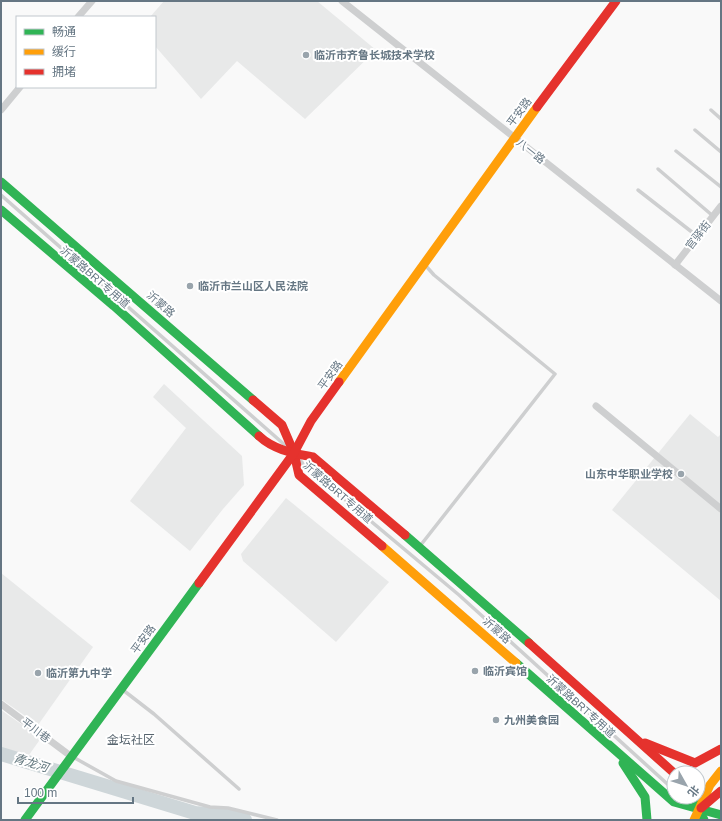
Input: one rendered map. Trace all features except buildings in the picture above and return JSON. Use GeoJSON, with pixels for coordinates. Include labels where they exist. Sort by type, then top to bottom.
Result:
{"type":"FeatureCollection","features":[{"type":"Feature","properties":{"kind":"main road","name":"平安路"},"geometry":{"type":"LineString","coordinates":[[25,820],[294,453],[311,421],[514,138],[616,1]]}},
{"type":"Feature","properties":{"kind":"main road","name":"沂蒙路"},"geometry":{"type":"LineString","coordinates":[[1,182],[282,425],[294,453],[299,475],[445,600],[674,802],[721,815]]}},
{"type":"Feature","properties":{"kind":"main road","name":"沂蒙路"},"geometry":{"type":"LineString","coordinates":[[1,210],[114,306],[268,444],[294,453],[313,457],[419,547],[666,766]]}},
{"type":"Feature","properties":{"kind":"main road"},"geometry":{"type":"LineString","coordinates":[[636,739],[695,763],[721,750]]}},
{"type":"Feature","properties":{"kind":"main road"},"geometry":{"type":"LineString","coordinates":[[618,754],[645,797],[647,820]]}},
{"type":"Feature","properties":{"kind":"main road"},"geometry":{"type":"LineString","coordinates":[[694,820],[710,785],[721,771]]}},
{"type":"Feature","properties":{"kind":"main road"},"geometry":{"type":"LineString","coordinates":[[686,820],[721,791]]}},
{"type":"Feature","properties":{"kind":"main road"},"geometry":{"type":"LineString","coordinates":[[697,805],[704,820]]}},
{"type":"Feature","properties":{"kind":"street"},"geometry":{"type":"LineString","coordinates":[[79,16],[92,1]]}},
{"type":"Feature","properties":{"kind":"street","name":"八一路"},"geometry":{"type":"LineString","coordinates":[[342,1],[721,301]]}},
{"type":"Feature","properties":{"kind":"street"},"geometry":{"type":"LineString","coordinates":[[1,110],[19,88]]}},
{"type":"Feature","properties":{"kind":"street","name":"官驿街"},"geometry":{"type":"LineString","coordinates":[[675,265],[721,206]]}},
{"type":"Feature","properties":{"kind":"street"},"geometry":{"type":"LineString","coordinates":[[596,406],[721,509]]}},
{"type":"Feature","properties":{"kind":"street","name":"平川巷"},"geometry":{"type":"LineString","coordinates":[[1,704],[69,761]]}},
{"type":"Feature","properties":{"kind":"lane"},"geometry":{"type":"LineString","coordinates":[[711,110],[721,118]]}},
{"type":"Feature","properties":{"kind":"lane"},"geometry":{"type":"LineString","coordinates":[[695,130],[721,152]]}},
{"type":"Feature","properties":{"kind":"lane"},"geometry":{"type":"LineString","coordinates":[[676,152],[721,187]]}},
{"type":"Feature","properties":{"kind":"lane"},"geometry":{"type":"LineString","coordinates":[[658,169],[713,216]]}},
{"type":"Feature","properties":{"kind":"lane"},"geometry":{"type":"LineString","coordinates":[[638,190],[697,236]]}},
{"type":"Feature","properties":{"kind":"lane","name":"沂蒙路BRT专用道"},"geometry":{"type":"LineString","coordinates":[[1,195],[294,453],[306,466],[459,596],[666,783]]}},
{"type":"Feature","properties":{"kind":"lane"},"geometry":{"type":"LineString","coordinates":[[419,547],[555,374],[434,275],[424,264]]}},
{"type":"Feature","properties":{"kind":"lane"},"geometry":{"type":"LineString","coordinates":[[122,689],[154,714],[239,789]]}},
{"type":"Feature","properties":{"kind":"lane"},"geometry":{"type":"LineString","coordinates":[[69,761],[116,781],[210,807],[228,808],[277,820]]}},
{"type":"Feature","properties":{"kind":"lane"},"geometry":{"type":"LineString","coordinates":[[692,805],[711,820]]}},
{"type":"Feature","properties":{"kind":"shaded area"},"geometry":{"type":"Polygon","coordinates":[[[164,1],[317,1],[376,50],[305,119],[237,61],[201,99],[156,47],[156,16],[151,16],[164,1]]]}},
{"type":"Feature","properties":{"kind":"shaded area"},"geometry":{"type":"Polygon","coordinates":[[[164,384],[242,456],[244,485],[190,551],[130,501],[186,428],[153,397],[164,384]]]}},
{"type":"Feature","properties":{"kind":"shaded area","name":"山东中华职业学校"},"geometry":{"type":"Polygon","coordinates":[[[690,414],[718,437],[721,434],[721,601],[612,510],[690,414]]]}},
{"type":"Feature","properties":{"kind":"shaded area"},"geometry":{"type":"Polygon","coordinates":[[[286,498],[389,582],[336,642],[243,561],[241,554],[286,498]]]}},
{"type":"Feature","properties":{"kind":"shaded area","name":"临沂第九中学"},"geometry":{"type":"Polygon","coordinates":[[[1,573],[93,647],[38,725],[1,699],[1,573]]]}},
{"type":"Feature","properties":{"kind":"shaded area"},"geometry":{"type":"Polygon","coordinates":[[[1,710],[41,738],[29,755],[1,748],[1,710]]]}},
{"type":"Feature","properties":{"kind":"waterway","name":"青龙河"},"geometry":{"type":"LineString","coordinates":[[1,754],[195,813],[231,816],[245,820]]}},
{"type":"Feature","properties":{"kind":"traffic: fast"},"geometry":{"type":"LineString","coordinates":[[1,182],[253,400]]}},
{"type":"Feature","properties":{"kind":"traffic: fast"},"geometry":{"type":"LineString","coordinates":[[1,210],[114,306],[259,436]]}},
{"type":"Feature","properties":{"kind":"traffic: fast"},"geometry":{"type":"LineString","coordinates":[[405,535],[529,643]]}},
{"type":"Feature","properties":{"kind":"traffic: fast"},"geometry":{"type":"LineString","coordinates":[[25,820],[199,583]]}},
{"type":"Feature","properties":{"kind":"traffic: fast"},"geometry":{"type":"LineString","coordinates":[[516,663],[674,802],[721,815]]}},
{"type":"Feature","properties":{"kind":"traffic: fast"},"geometry":{"type":"LineString","coordinates":[[623,763],[645,797],[647,820]]}},
{"type":"Feature","properties":{"kind":"traffic: fast"},"geometry":{"type":"LineString","coordinates":[[697,805],[704,820]]}},
{"type":"Feature","properties":{"kind":"traffic: slow"},"geometry":{"type":"LineString","coordinates":[[339,382],[537,107]]}},
{"type":"Feature","properties":{"kind":"traffic: slow"},"geometry":{"type":"LineString","coordinates":[[382,546],[516,663]]}},
{"type":"Feature","properties":{"kind":"traffic: slow"},"geometry":{"type":"LineString","coordinates":[[694,820],[710,785],[721,771]]}},
{"type":"Feature","properties":{"kind":"traffic: jam"},"geometry":{"type":"LineString","coordinates":[[537,107],[616,1]]}},
{"type":"Feature","properties":{"kind":"traffic: jam"},"geometry":{"type":"LineString","coordinates":[[199,583],[294,453],[311,421],[339,382]]}},
{"type":"Feature","properties":{"kind":"traffic: jam"},"geometry":{"type":"LineString","coordinates":[[253,400],[282,425],[294,453],[299,475],[382,546]]}},
{"type":"Feature","properties":{"kind":"traffic: jam"},"geometry":{"type":"LineString","coordinates":[[259,436],[277,448],[313,457],[405,535]]}},
{"type":"Feature","properties":{"kind":"traffic: jam"},"geometry":{"type":"LineString","coordinates":[[529,643],[666,766]]}},
{"type":"Feature","properties":{"kind":"traffic: jam"},"geometry":{"type":"LineString","coordinates":[[645,743],[695,763],[721,749]]}},
{"type":"Feature","properties":{"kind":"traffic: jam"},"geometry":{"type":"LineString","coordinates":[[701,808],[721,791]]}},
{"type":"Feature","properties":{"kind":"place","name":"临沂市齐鲁长城技术学校"},"geometry":{"type":"Point","coordinates":[306,55]}},
{"type":"Feature","properties":{"kind":"place","name":"临沂市兰山区人民法院"},"geometry":{"type":"Point","coordinates":[190,286]}},
{"type":"Feature","properties":{"kind":"place","name":"山东中华职业学校"},"geometry":{"type":"Point","coordinates":[681,474]}},
{"type":"Feature","properties":{"kind":"place","name":"临沂宾馆"},"geometry":{"type":"Point","coordinates":[475,671]}},
{"type":"Feature","properties":{"kind":"place","name":"临沂第九中学"},"geometry":{"type":"Point","coordinates":[38,673]}},
{"type":"Feature","properties":{"kind":"place","name":"九州美食园"},"geometry":{"type":"Point","coordinates":[496,720]}},
{"type":"Feature","properties":{"kind":"district","name":"金坛社区"},"geometry":{"type":"Point","coordinates":[131,740]}}]}
